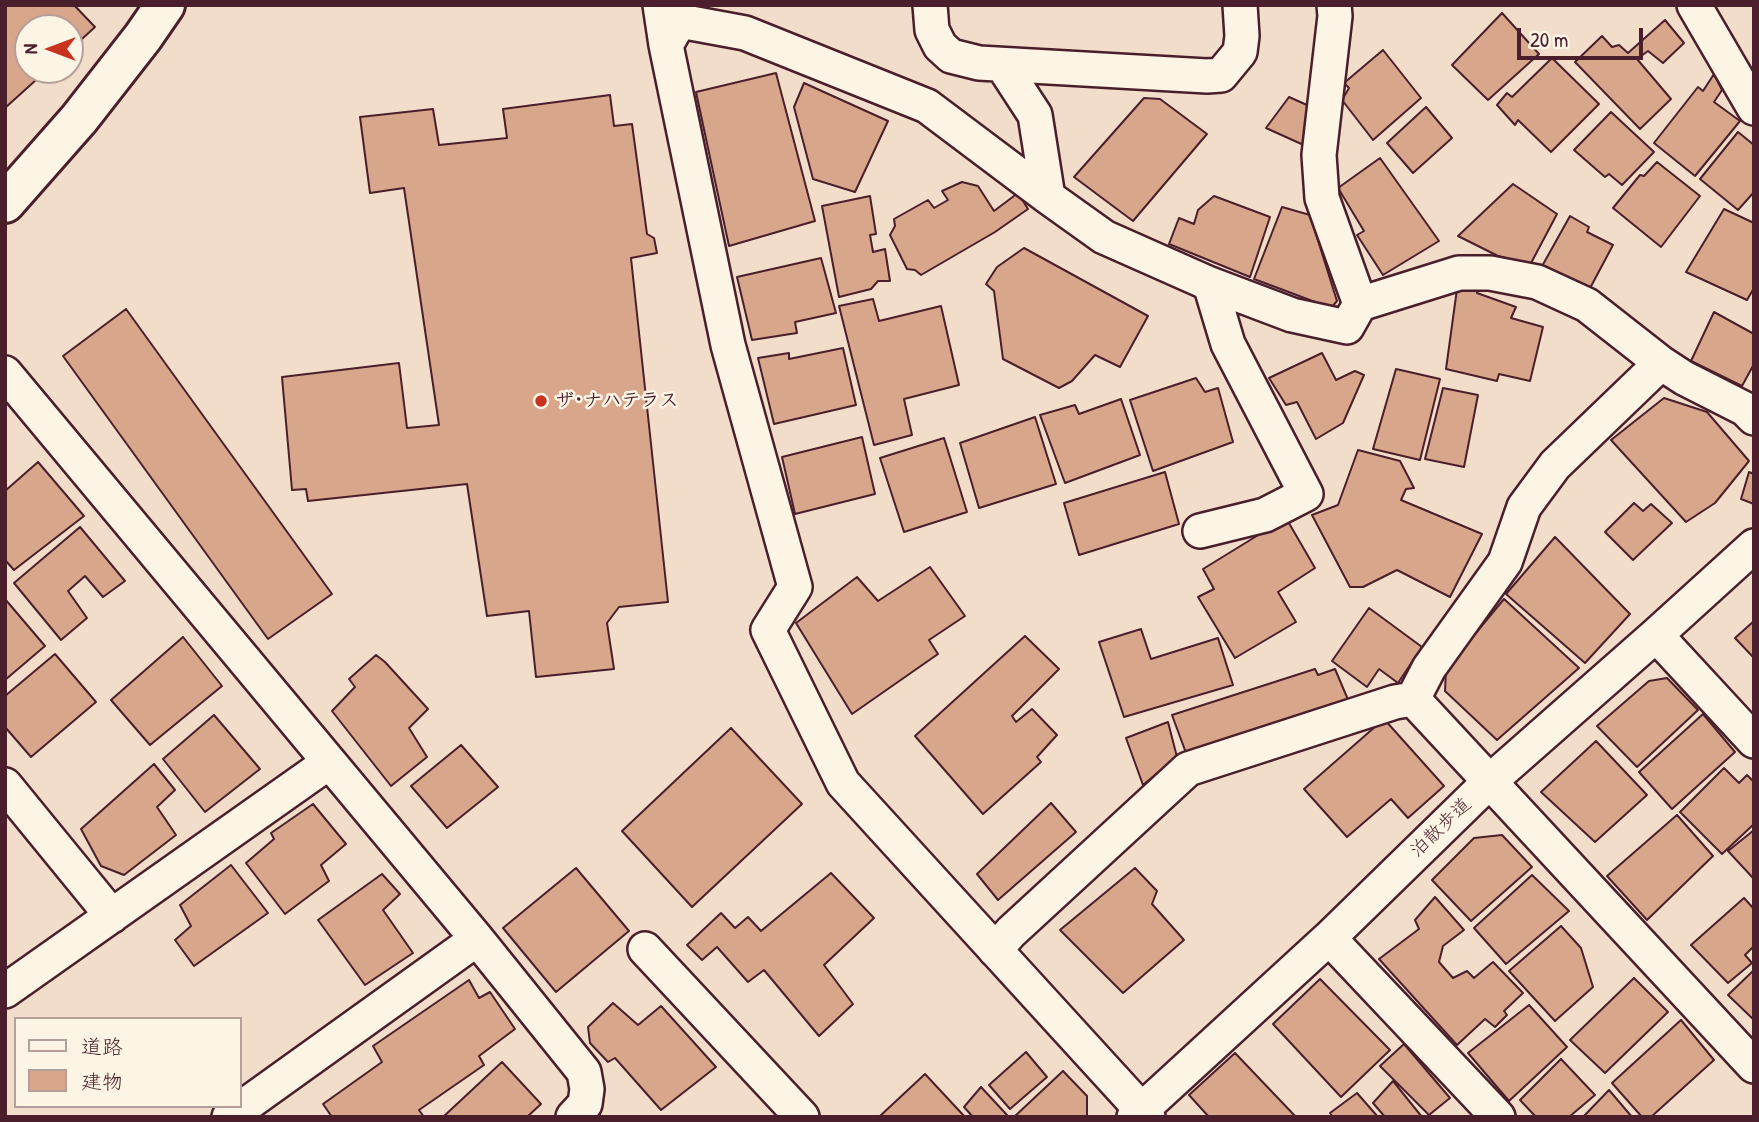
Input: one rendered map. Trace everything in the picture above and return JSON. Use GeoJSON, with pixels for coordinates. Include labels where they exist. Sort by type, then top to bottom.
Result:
{"type":"FeatureCollection","features":[{"type":"Feature","properties":{"kind":"street"},"geometry":{"type":"LineString","coordinates":[[5,203],[79,119],[165,5]]}},
{"type":"Feature","properties":{"kind":"street"},"geometry":{"type":"LineString","coordinates":[[660,5],[728,345],[795,587],[768,630],[843,783],[1141,1114]]}},
{"type":"Feature","properties":{"kind":"street"},"geometry":{"type":"LineString","coordinates":[[930,5],[932,30],[940,46],[950,56],[1003,66],[1221,75],[1240,52],[1241,21]]}},
{"type":"Feature","properties":{"kind":"street"},"geometry":{"type":"LineString","coordinates":[[1334,5],[1319,155],[1322,198],[1360,304]]}},
{"type":"Feature","properties":{"kind":"street"},"geometry":{"type":"LineString","coordinates":[[1694,5],[1754,108]]}},
{"type":"Feature","properties":{"kind":"street"},"geometry":{"type":"LineString","coordinates":[[666,45],[680,22],[745,33],[927,106],[1104,237],[1210,284],[1292,314],[1347,327],[1360,304],[1459,273],[1490,273],[1537,282],[1587,305],[1661,363],[1745,409],[1754,418]]}},
{"type":"Feature","properties":{"kind":"street"},"geometry":{"type":"LineString","coordinates":[[1003,66],[1035,115],[1048,197]]}},
{"type":"Feature","properties":{"kind":"street"},"geometry":{"type":"LineString","coordinates":[[1200,531],[1265,515],[1306,494],[1228,344],[1210,284]]}},
{"type":"Feature","properties":{"kind":"street"},"geometry":{"type":"LineString","coordinates":[[1413,699],[1429,668],[1505,562],[1524,506],[1555,466],[1661,363]]}},
{"type":"Feature","properties":{"kind":"street"},"geometry":{"type":"LineString","coordinates":[[5,373],[477,939],[584,1072],[587,1089],[585,1104],[573,1117]]}},
{"type":"Feature","properties":{"kind":"street","name":"泊散歩道"},"geometry":{"type":"LineString","coordinates":[[1141,1114],[1329,938],[1489,782],[1754,546]]}},
{"type":"Feature","properties":{"kind":"street"},"geometry":{"type":"LineString","coordinates":[[1656,635],[1754,741]]}},
{"type":"Feature","properties":{"kind":"street"},"geometry":{"type":"LineString","coordinates":[[995,950],[1188,769],[1395,702],[1413,699]]}},
{"type":"Feature","properties":{"kind":"street"},"geometry":{"type":"LineString","coordinates":[[1413,699],[1754,1066]]}},
{"type":"Feature","properties":{"kind":"street"},"geometry":{"type":"LineString","coordinates":[[5,991],[328,763]]}},
{"type":"Feature","properties":{"kind":"street"},"geometry":{"type":"LineString","coordinates":[[9,796],[112,916]]}},
{"type":"Feature","properties":{"kind":"street"},"geometry":{"type":"LineString","coordinates":[[1329,938],[1498,1117]]}},
{"type":"Feature","properties":{"kind":"street"},"geometry":{"type":"LineString","coordinates":[[242,1108],[477,939]]}},
{"type":"Feature","properties":{"kind":"street"},"geometry":{"type":"LineString","coordinates":[[645,949],[802,1117]]}},
{"type":"Feature","properties":{"kind":"building"},"geometry":{"type":"Polygon","coordinates":[[[5,5],[74,5],[83,14],[14,14],[14,84],[32,84],[5,108],[5,5]]]}},
{"type":"Feature","properties":{"kind":"building"},"geometry":{"type":"Polygon","coordinates":[[[1502,13],[1539,54],[1488,100],[1452,65],[1502,13]]]}},
{"type":"Feature","properties":{"kind":"building"},"geometry":{"type":"Polygon","coordinates":[[[84,15],[95,27],[84,37],[84,15]]]}},
{"type":"Feature","properties":{"kind":"building"},"geometry":{"type":"Polygon","coordinates":[[[1665,20],[1684,43],[1663,63],[1648,51],[1637,59],[1671,99],[1640,129],[1575,62],[1602,36],[1612,47],[1619,45],[1628,53],[1665,20]]]}},
{"type":"Feature","properties":{"kind":"building"},"geometry":{"type":"Polygon","coordinates":[[[1383,50],[1421,98],[1373,140],[1342,100],[1349,88],[1344,83],[1383,50]]]}},
{"type":"Feature","properties":{"kind":"building"},"geometry":{"type":"Polygon","coordinates":[[[1552,58],[1599,104],[1551,152],[1518,120],[1515,125],[1497,105],[1507,93],[1512,97],[1552,58]]]}},
{"type":"Feature","properties":{"kind":"building"},"geometry":{"type":"Polygon","coordinates":[[[776,73],[815,221],[729,246],[696,92],[776,73]]]}},
{"type":"Feature","properties":{"kind":"building"},"geometry":{"type":"Polygon","coordinates":[[[1714,74],[1722,90],[1714,102],[1740,121],[1695,176],[1654,143],[1698,87],[1703,91],[1714,74]]]}},
{"type":"Feature","properties":{"kind":"building"},"geometry":{"type":"Polygon","coordinates":[[[804,83],[888,121],[855,192],[813,179],[794,107],[804,83]]]}},
{"type":"Feature","properties":{"kind":"building","name":"ザ･ナハテラス"},"geometry":{"type":"Polygon","coordinates":[[[610,95],[614,126],[632,124],[647,234],[654,238],[657,253],[631,258],[668,602],[619,607],[607,623],[614,669],[536,677],[529,611],[487,616],[467,484],[308,501],[306,489],[292,490],[282,377],[399,363],[407,428],[439,425],[404,188],[370,193],[360,117],[433,109],[439,145],[507,138],[503,109],[610,95]]]}},
{"type":"Feature","properties":{"kind":"building"},"geometry":{"type":"Polygon","coordinates":[[[1289,97],[1316,109],[1308,147],[1266,128],[1289,97]]]}},
{"type":"Feature","properties":{"kind":"building"},"geometry":{"type":"Polygon","coordinates":[[[1144,98],[1160,99],[1207,134],[1133,221],[1074,177],[1144,98]]]}},
{"type":"Feature","properties":{"kind":"building"},"geometry":{"type":"Polygon","coordinates":[[[1426,107],[1452,138],[1413,173],[1387,143],[1426,107]]]}},
{"type":"Feature","properties":{"kind":"building"},"geometry":{"type":"Polygon","coordinates":[[[1611,112],[1654,152],[1622,185],[1609,174],[1605,177],[1574,150],[1611,112]]]}},
{"type":"Feature","properties":{"kind":"building"},"geometry":{"type":"Polygon","coordinates":[[[1738,132],[1754,145],[1754,192],[1738,210],[1700,179],[1738,132]]]}},
{"type":"Feature","properties":{"kind":"building"},"geometry":{"type":"Polygon","coordinates":[[[1380,158],[1439,241],[1383,275],[1357,235],[1364,231],[1338,188],[1380,158]]]}},
{"type":"Feature","properties":{"kind":"building"},"geometry":{"type":"Polygon","coordinates":[[[1657,162],[1700,196],[1661,247],[1613,208],[1640,175],[1644,176],[1657,162]]]}},
{"type":"Feature","properties":{"kind":"building"},"geometry":{"type":"Polygon","coordinates":[[[962,182],[978,186],[994,211],[1018,193],[1028,209],[995,232],[921,275],[915,270],[907,269],[890,235],[895,226],[894,219],[928,200],[934,208],[948,200],[942,191],[962,182]]]}},
{"type":"Feature","properties":{"kind":"building"},"geometry":{"type":"Polygon","coordinates":[[[1513,184],[1557,214],[1530,265],[1498,256],[1458,236],[1513,184]]]}},
{"type":"Feature","properties":{"kind":"building"},"geometry":{"type":"Polygon","coordinates":[[[870,196],[876,234],[870,235],[873,252],[885,249],[890,281],[878,281],[871,289],[839,297],[822,206],[870,196]]]}},
{"type":"Feature","properties":{"kind":"building"},"geometry":{"type":"Polygon","coordinates":[[[1214,196],[1270,217],[1250,277],[1169,244],[1179,218],[1194,224],[1198,210],[1214,196]]]}},
{"type":"Feature","properties":{"kind":"building"},"geometry":{"type":"Polygon","coordinates":[[[1282,207],[1310,215],[1337,301],[1331,308],[1254,279],[1282,207]]]}},
{"type":"Feature","properties":{"kind":"building"},"geometry":{"type":"Polygon","coordinates":[[[1724,209],[1754,223],[1754,288],[1747,300],[1686,272],[1724,209]]]}},
{"type":"Feature","properties":{"kind":"building"},"geometry":{"type":"Polygon","coordinates":[[[1570,216],[1589,227],[1587,232],[1613,245],[1588,292],[1541,268],[1570,216]]]}},
{"type":"Feature","properties":{"kind":"building"},"geometry":{"type":"Polygon","coordinates":[[[1024,248],[1148,316],[1120,367],[1095,355],[1072,381],[1059,388],[1003,359],[994,291],[986,284],[997,267],[1024,248]]]}},
{"type":"Feature","properties":{"kind":"building"},"geometry":{"type":"Polygon","coordinates":[[[821,258],[836,313],[795,322],[797,333],[752,340],[737,277],[821,258]]]}},
{"type":"Feature","properties":{"kind":"building"},"geometry":{"type":"Polygon","coordinates":[[[1478,281],[1477,293],[1516,307],[1511,318],[1543,327],[1530,381],[1499,374],[1497,381],[1446,369],[1457,289],[1478,281]]]}},
{"type":"Feature","properties":{"kind":"building"},"geometry":{"type":"Polygon","coordinates":[[[873,299],[879,321],[941,306],[959,385],[904,399],[912,435],[874,445],[839,306],[873,299]]]}},
{"type":"Feature","properties":{"kind":"building"},"geometry":{"type":"Polygon","coordinates":[[[126,309],[332,594],[268,639],[63,356],[126,309]]]}},
{"type":"Feature","properties":{"kind":"building"},"geometry":{"type":"Polygon","coordinates":[[[1714,312],[1754,334],[1754,364],[1742,386],[1691,361],[1714,312]]]}},
{"type":"Feature","properties":{"kind":"building"},"geometry":{"type":"Polygon","coordinates":[[[843,348],[856,405],[774,424],[758,358],[789,353],[789,359],[843,348]]]}},
{"type":"Feature","properties":{"kind":"building"},"geometry":{"type":"Polygon","coordinates":[[[1322,353],[1336,380],[1355,371],[1364,375],[1343,423],[1316,439],[1297,402],[1286,405],[1269,378],[1322,353]]]}},
{"type":"Feature","properties":{"kind":"building"},"geometry":{"type":"Polygon","coordinates":[[[1396,369],[1440,379],[1420,460],[1373,449],[1396,369]]]}},
{"type":"Feature","properties":{"kind":"building"},"geometry":{"type":"Polygon","coordinates":[[[1196,378],[1205,392],[1218,388],[1233,442],[1153,471],[1130,400],[1196,378]]]}},
{"type":"Feature","properties":{"kind":"building"},"geometry":{"type":"Polygon","coordinates":[[[1443,388],[1478,395],[1464,467],[1425,459],[1443,388]]]}},
{"type":"Feature","properties":{"kind":"building"},"geometry":{"type":"Polygon","coordinates":[[[1664,398],[1707,412],[1749,461],[1715,503],[1686,522],[1611,440],[1664,398]]]}},
{"type":"Feature","properties":{"kind":"building"},"geometry":{"type":"Polygon","coordinates":[[[1121,399],[1140,455],[1065,483],[1040,415],[1075,405],[1079,414],[1121,399]]]}},
{"type":"Feature","properties":{"kind":"building"},"geometry":{"type":"Polygon","coordinates":[[[1035,417],[1056,484],[979,508],[960,443],[1035,417]]]}},
{"type":"Feature","properties":{"kind":"building"},"geometry":{"type":"Polygon","coordinates":[[[862,437],[875,494],[795,514],[782,457],[862,437]]]}},
{"type":"Feature","properties":{"kind":"building"},"geometry":{"type":"Polygon","coordinates":[[[944,438],[967,512],[904,532],[880,458],[944,438]]]}},
{"type":"Feature","properties":{"kind":"building"},"geometry":{"type":"Polygon","coordinates":[[[1358,450],[1400,461],[1414,488],[1406,489],[1401,500],[1482,534],[1450,597],[1397,570],[1363,587],[1350,587],[1312,515],[1338,505],[1358,450]]]}},
{"type":"Feature","properties":{"kind":"building"},"geometry":{"type":"Polygon","coordinates":[[[38,462],[84,516],[14,570],[5,560],[5,491],[38,462]]]}},
{"type":"Feature","properties":{"kind":"building"},"geometry":{"type":"Polygon","coordinates":[[[1165,472],[1179,524],[1079,555],[1064,503],[1165,472]]]}},
{"type":"Feature","properties":{"kind":"building"},"geometry":{"type":"Polygon","coordinates":[[[1749,472],[1754,474],[1754,504],[1741,499],[1749,472]]]}},
{"type":"Feature","properties":{"kind":"building"},"geometry":{"type":"Polygon","coordinates":[[[1634,503],[1643,511],[1651,504],[1672,523],[1633,560],[1605,532],[1634,503]]]}},
{"type":"Feature","properties":{"kind":"building"},"geometry":{"type":"Polygon","coordinates":[[[1286,518],[1315,568],[1278,592],[1296,622],[1235,658],[1198,597],[1214,589],[1203,569],[1286,518]]]}},
{"type":"Feature","properties":{"kind":"building"},"geometry":{"type":"Polygon","coordinates":[[[80,527],[125,581],[103,597],[85,576],[68,591],[87,618],[61,640],[14,583],[80,527]]]}},
{"type":"Feature","properties":{"kind":"building"},"geometry":{"type":"Polygon","coordinates":[[[1555,537],[1630,614],[1585,663],[1506,594],[1555,537]]]}},
{"type":"Feature","properties":{"kind":"building"},"geometry":{"type":"Polygon","coordinates":[[[930,567],[965,616],[929,640],[938,654],[852,714],[796,623],[857,577],[878,601],[930,567]]]}},
{"type":"Feature","properties":{"kind":"building"},"geometry":{"type":"Polygon","coordinates":[[[5,599],[45,646],[5,680],[5,599]]]}},
{"type":"Feature","properties":{"kind":"building"},"geometry":{"type":"Polygon","coordinates":[[[1504,599],[1579,668],[1497,740],[1445,691],[1446,669],[1504,599]]]}},
{"type":"Feature","properties":{"kind":"building"},"geometry":{"type":"Polygon","coordinates":[[[1369,608],[1422,647],[1398,683],[1379,669],[1367,687],[1332,661],[1369,608]]]}},
{"type":"Feature","properties":{"kind":"building"},"geometry":{"type":"Polygon","coordinates":[[[1754,621],[1754,658],[1735,638],[1754,621]]]}},
{"type":"Feature","properties":{"kind":"building"},"geometry":{"type":"Polygon","coordinates":[[[1141,629],[1151,659],[1218,638],[1233,685],[1124,717],[1099,642],[1141,629]]]}},
{"type":"Feature","properties":{"kind":"building"},"geometry":{"type":"Polygon","coordinates":[[[1025,636],[1059,669],[1012,716],[1016,722],[1032,709],[1057,735],[1037,757],[1041,762],[983,814],[915,736],[1025,636]]]}},
{"type":"Feature","properties":{"kind":"building"},"geometry":{"type":"Polygon","coordinates":[[[183,637],[222,686],[150,745],[111,700],[183,637]]]}},
{"type":"Feature","properties":{"kind":"building"},"geometry":{"type":"Polygon","coordinates":[[[55,654],[96,702],[31,757],[5,727],[5,696],[55,654]]]}},
{"type":"Feature","properties":{"kind":"building"},"geometry":{"type":"Polygon","coordinates":[[[376,655],[428,709],[409,728],[427,757],[391,786],[332,711],[355,687],[349,679],[376,655]]]}},
{"type":"Feature","properties":{"kind":"building"},"geometry":{"type":"Polygon","coordinates":[[[1315,669],[1318,675],[1335,669],[1349,702],[1186,753],[1172,715],[1315,669]]]}},
{"type":"Feature","properties":{"kind":"building"},"geometry":{"type":"Polygon","coordinates":[[[1667,678],[1698,710],[1637,767],[1597,726],[1649,681],[1667,678]]]}},
{"type":"Feature","properties":{"kind":"building"},"geometry":{"type":"Polygon","coordinates":[[[1703,714],[1735,752],[1672,809],[1639,772],[1703,714]]]}},
{"type":"Feature","properties":{"kind":"building"},"geometry":{"type":"Polygon","coordinates":[[[214,715],[260,769],[205,812],[163,759],[214,715]]]}},
{"type":"Feature","properties":{"kind":"building"},"geometry":{"type":"Polygon","coordinates":[[[1384,719],[1444,786],[1408,818],[1391,799],[1347,837],[1304,789],[1384,719]]]}},
{"type":"Feature","properties":{"kind":"building"},"geometry":{"type":"Polygon","coordinates":[[[1168,722],[1177,757],[1143,785],[1126,738],[1168,722]]]}},
{"type":"Feature","properties":{"kind":"building"},"geometry":{"type":"Polygon","coordinates":[[[731,728],[802,804],[692,907],[622,831],[731,728]]]}},
{"type":"Feature","properties":{"kind":"building"},"geometry":{"type":"Polygon","coordinates":[[[1596,741],[1647,795],[1595,842],[1541,792],[1596,741]]]}},
{"type":"Feature","properties":{"kind":"building"},"geometry":{"type":"Polygon","coordinates":[[[461,745],[498,787],[447,828],[411,786],[461,745]]]}},
{"type":"Feature","properties":{"kind":"building"},"geometry":{"type":"Polygon","coordinates":[[[154,764],[175,790],[157,807],[176,835],[124,875],[101,866],[81,829],[154,764]]]}},
{"type":"Feature","properties":{"kind":"building"},"geometry":{"type":"Polygon","coordinates":[[[1724,768],[1739,783],[1747,775],[1754,782],[1754,824],[1722,854],[1680,812],[1724,768]]]}},
{"type":"Feature","properties":{"kind":"building"},"geometry":{"type":"Polygon","coordinates":[[[1051,803],[1076,832],[998,900],[977,874],[1051,803]]]}},
{"type":"Feature","properties":{"kind":"building"},"geometry":{"type":"Polygon","coordinates":[[[313,804],[346,844],[321,865],[329,881],[285,914],[246,863],[274,839],[271,833],[313,804]]]}},
{"type":"Feature","properties":{"kind":"building"},"geometry":{"type":"Polygon","coordinates":[[[1677,815],[1713,856],[1647,920],[1607,876],[1677,815]]]}},
{"type":"Feature","properties":{"kind":"building"},"geometry":{"type":"Polygon","coordinates":[[[1754,830],[1754,877],[1753,878],[1728,851],[1754,830]]]}},
{"type":"Feature","properties":{"kind":"building"},"geometry":{"type":"Polygon","coordinates":[[[1502,835],[1532,867],[1471,921],[1432,880],[1474,838],[1502,835]]]}},
{"type":"Feature","properties":{"kind":"building"},"geometry":{"type":"Polygon","coordinates":[[[231,865],[268,913],[194,966],[175,940],[191,926],[180,905],[231,865]]]}},
{"type":"Feature","properties":{"kind":"building"},"geometry":{"type":"Polygon","coordinates":[[[576,868],[629,931],[556,992],[503,928],[576,868]]]}},
{"type":"Feature","properties":{"kind":"building"},"geometry":{"type":"Polygon","coordinates":[[[1135,868],[1157,891],[1152,904],[1184,940],[1123,993],[1060,930],[1135,868]]]}},
{"type":"Feature","properties":{"kind":"building"},"geometry":{"type":"Polygon","coordinates":[[[831,873],[874,918],[824,965],[853,1004],[819,1036],[764,970],[748,982],[717,947],[702,960],[687,945],[721,913],[735,928],[748,917],[761,931],[831,873]]]}},
{"type":"Feature","properties":{"kind":"building"},"geometry":{"type":"Polygon","coordinates":[[[382,874],[400,894],[383,910],[413,953],[365,985],[318,920],[382,874]]]}},
{"type":"Feature","properties":{"kind":"building"},"geometry":{"type":"Polygon","coordinates":[[[1532,875],[1569,911],[1506,964],[1474,928],[1532,875]]]}},
{"type":"Feature","properties":{"kind":"building"},"geometry":{"type":"Polygon","coordinates":[[[1435,897],[1464,930],[1443,946],[1439,962],[1453,978],[1467,971],[1474,978],[1493,962],[1523,993],[1504,1011],[1507,1015],[1495,1027],[1485,1019],[1457,1045],[1379,959],[1419,929],[1415,920],[1435,897]]]}},
{"type":"Feature","properties":{"kind":"building"},"geometry":{"type":"Polygon","coordinates":[[[1744,898],[1754,909],[1754,946],[1745,955],[1752,963],[1728,983],[1691,945],[1744,898]]]}},
{"type":"Feature","properties":{"kind":"building"},"geometry":{"type":"Polygon","coordinates":[[[1561,926],[1581,948],[1593,987],[1555,1021],[1509,971],[1561,926]]]}},
{"type":"Feature","properties":{"kind":"building"},"geometry":{"type":"Polygon","coordinates":[[[1754,970],[1754,1020],[1728,995],[1754,970]]]}},
{"type":"Feature","properties":{"kind":"building"},"geometry":{"type":"Polygon","coordinates":[[[1634,978],[1668,1012],[1605,1073],[1570,1040],[1634,978]]]}},
{"type":"Feature","properties":{"kind":"building"},"geometry":{"type":"Polygon","coordinates":[[[1320,979],[1390,1050],[1341,1097],[1273,1024],[1320,979]]]}},
{"type":"Feature","properties":{"kind":"building"},"geometry":{"type":"Polygon","coordinates":[[[469,980],[479,998],[490,992],[515,1029],[479,1056],[484,1065],[419,1110],[424,1117],[332,1117],[323,1104],[382,1062],[373,1046],[469,980]]]}},
{"type":"Feature","properties":{"kind":"building"},"geometry":{"type":"Polygon","coordinates":[[[613,1003],[638,1025],[661,1006],[716,1067],[661,1110],[615,1058],[608,1062],[590,1043],[588,1027],[613,1003]]]}},
{"type":"Feature","properties":{"kind":"building"},"geometry":{"type":"Polygon","coordinates":[[[1529,1005],[1567,1047],[1509,1101],[1468,1053],[1529,1005]]]}},
{"type":"Feature","properties":{"kind":"building"},"geometry":{"type":"Polygon","coordinates":[[[1681,1020],[1714,1060],[1651,1117],[1642,1117],[1612,1083],[1681,1020]]]}},
{"type":"Feature","properties":{"kind":"building"},"geometry":{"type":"Polygon","coordinates":[[[1404,1044],[1450,1098],[1429,1115],[1380,1066],[1404,1044]]]}},
{"type":"Feature","properties":{"kind":"building"},"geometry":{"type":"Polygon","coordinates":[[[1026,1052],[1047,1077],[1010,1109],[989,1085],[1026,1052]]]}},
{"type":"Feature","properties":{"kind":"building"},"geometry":{"type":"Polygon","coordinates":[[[1235,1053],[1296,1117],[1209,1117],[1189,1095],[1235,1053]]]}},
{"type":"Feature","properties":{"kind":"building"},"geometry":{"type":"Polygon","coordinates":[[[1561,1059],[1595,1095],[1569,1117],[1536,1117],[1520,1100],[1561,1059]]]}},
{"type":"Feature","properties":{"kind":"building"},"geometry":{"type":"Polygon","coordinates":[[[502,1062],[541,1104],[527,1117],[443,1117],[502,1062]]]}},
{"type":"Feature","properties":{"kind":"building"},"geometry":{"type":"Polygon","coordinates":[[[1063,1071],[1087,1096],[1087,1117],[1014,1117],[1063,1071]]]}},
{"type":"Feature","properties":{"kind":"building"},"geometry":{"type":"Polygon","coordinates":[[[925,1074],[965,1117],[880,1116],[925,1074]]]}},
{"type":"Feature","properties":{"kind":"building"},"geometry":{"type":"Polygon","coordinates":[[[1393,1081],[1422,1117],[1385,1117],[1373,1103],[1393,1081]]]}},
{"type":"Feature","properties":{"kind":"building"},"geometry":{"type":"Polygon","coordinates":[[[981,1087],[1007,1115],[1005,1117],[973,1117],[964,1107],[981,1087]]]}},
{"type":"Feature","properties":{"kind":"building"},"geometry":{"type":"Polygon","coordinates":[[[1609,1090],[1632,1117],[1583,1117],[1609,1090]]]}},
{"type":"Feature","properties":{"kind":"building"},"geometry":{"type":"Polygon","coordinates":[[[1357,1093],[1378,1117],[1333,1117],[1330,1113],[1357,1093]]]}},
{"type":"Feature","properties":{"kind":"place","name":"ザ･ナハテラス"},"geometry":{"type":"Point","coordinates":[541,401]}}]}
